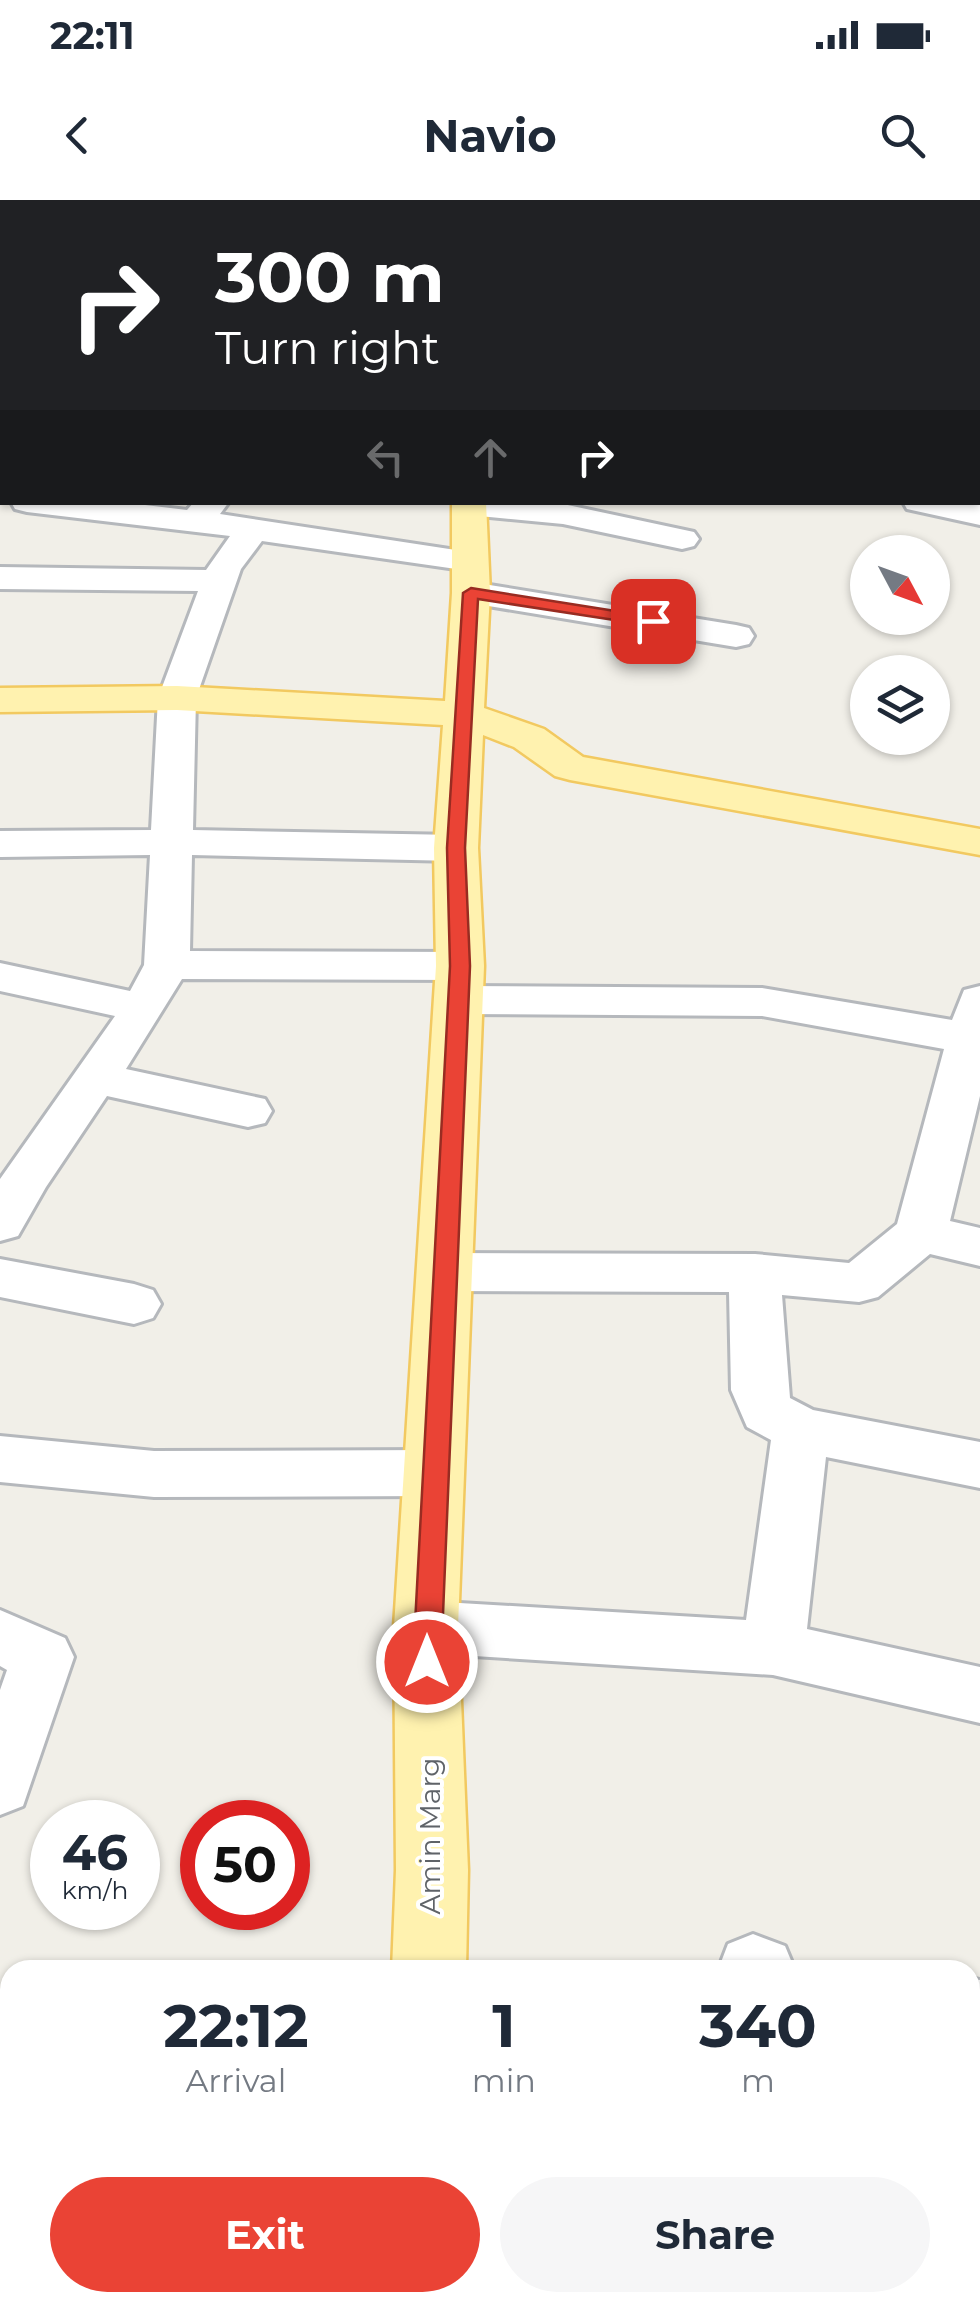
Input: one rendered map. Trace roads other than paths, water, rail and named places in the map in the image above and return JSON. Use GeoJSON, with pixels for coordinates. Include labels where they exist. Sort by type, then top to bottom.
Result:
{"type":"FeatureCollection","features":[{"type":"Feature","properties":{"kind":"main road","name":"Amin Marg"},"geometry":{"type":"LineString","coordinates":[[429,1960],[432,1870],[426,1627],[459,983],[456,848],[471,577],[469,505]]}},
{"type":"Feature","properties":{"kind":"main road"},"geometry":{"type":"LineString","coordinates":[[0,700],[178,698],[463,714],[529,738],[570,766],[980,842]]}},
{"type":"Feature","properties":{"kind":"main road"},"geometry":{"type":"LineString","coordinates":[[529,738],[595,732],[980,812]]}},
{"type":"Feature","properties":{"kind":"street"},"geometry":{"type":"LineString","coordinates":[[80,505],[205,512],[252,530],[736,636]]}},
{"type":"Feature","properties":{"kind":"street"},"geometry":{"type":"LineString","coordinates":[[479,505],[551,512],[682,539]]}},
{"type":"Feature","properties":{"kind":"street"},"geometry":{"type":"LineString","coordinates":[[932,505],[980,515]]}},
{"type":"Feature","properties":{"kind":"street"},"geometry":{"type":"LineString","coordinates":[[0,1223],[12,1176],[96,1078],[144,1008],[166,965],[178,698],[224,568],[252,530]]}},
{"type":"Feature","properties":{"kind":"street"},"geometry":{"type":"LineString","coordinates":[[0,578],[220,580]]}},
{"type":"Feature","properties":{"kind":"street"},"geometry":{"type":"LineString","coordinates":[[0,844],[172,842],[456,848]]}},
{"type":"Feature","properties":{"kind":"street"},"geometry":{"type":"LineString","coordinates":[[166,965],[977,1015],[968,1094],[921,1233],[858,1283],[755,1273],[444,1272]]}},
{"type":"Feature","properties":{"kind":"street"},"geometry":{"type":"LineString","coordinates":[[0,977],[144,1008]]}},
{"type":"Feature","properties":{"kind":"street"},"geometry":{"type":"LineString","coordinates":[[96,1078],[248,1111]]}},
{"type":"Feature","properties":{"kind":"street"},"geometry":{"type":"LineString","coordinates":[[921,1233],[980,1247]]}},
{"type":"Feature","properties":{"kind":"street"},"geometry":{"type":"LineString","coordinates":[[755,1273],[758,1390],[767,1412],[801,1430],[980,1465]]}},
{"type":"Feature","properties":{"kind":"street"},"geometry":{"type":"LineString","coordinates":[[0,1278],[134,1304]]}},
{"type":"Feature","properties":{"kind":"street"},"geometry":{"type":"LineString","coordinates":[[773,1648],[801,1430]]}},
{"type":"Feature","properties":{"kind":"street"},"geometry":{"type":"LineString","coordinates":[[0,1460],[154,1474],[434,1473]]}},
{"type":"Feature","properties":{"kind":"street"},"geometry":{"type":"LineString","coordinates":[[426,1627],[773,1648],[980,1695]]}},
{"type":"Feature","properties":{"kind":"street"},"geometry":{"type":"LineString","coordinates":[[0,1638],[43,1656],[0,1785]]}}]}
